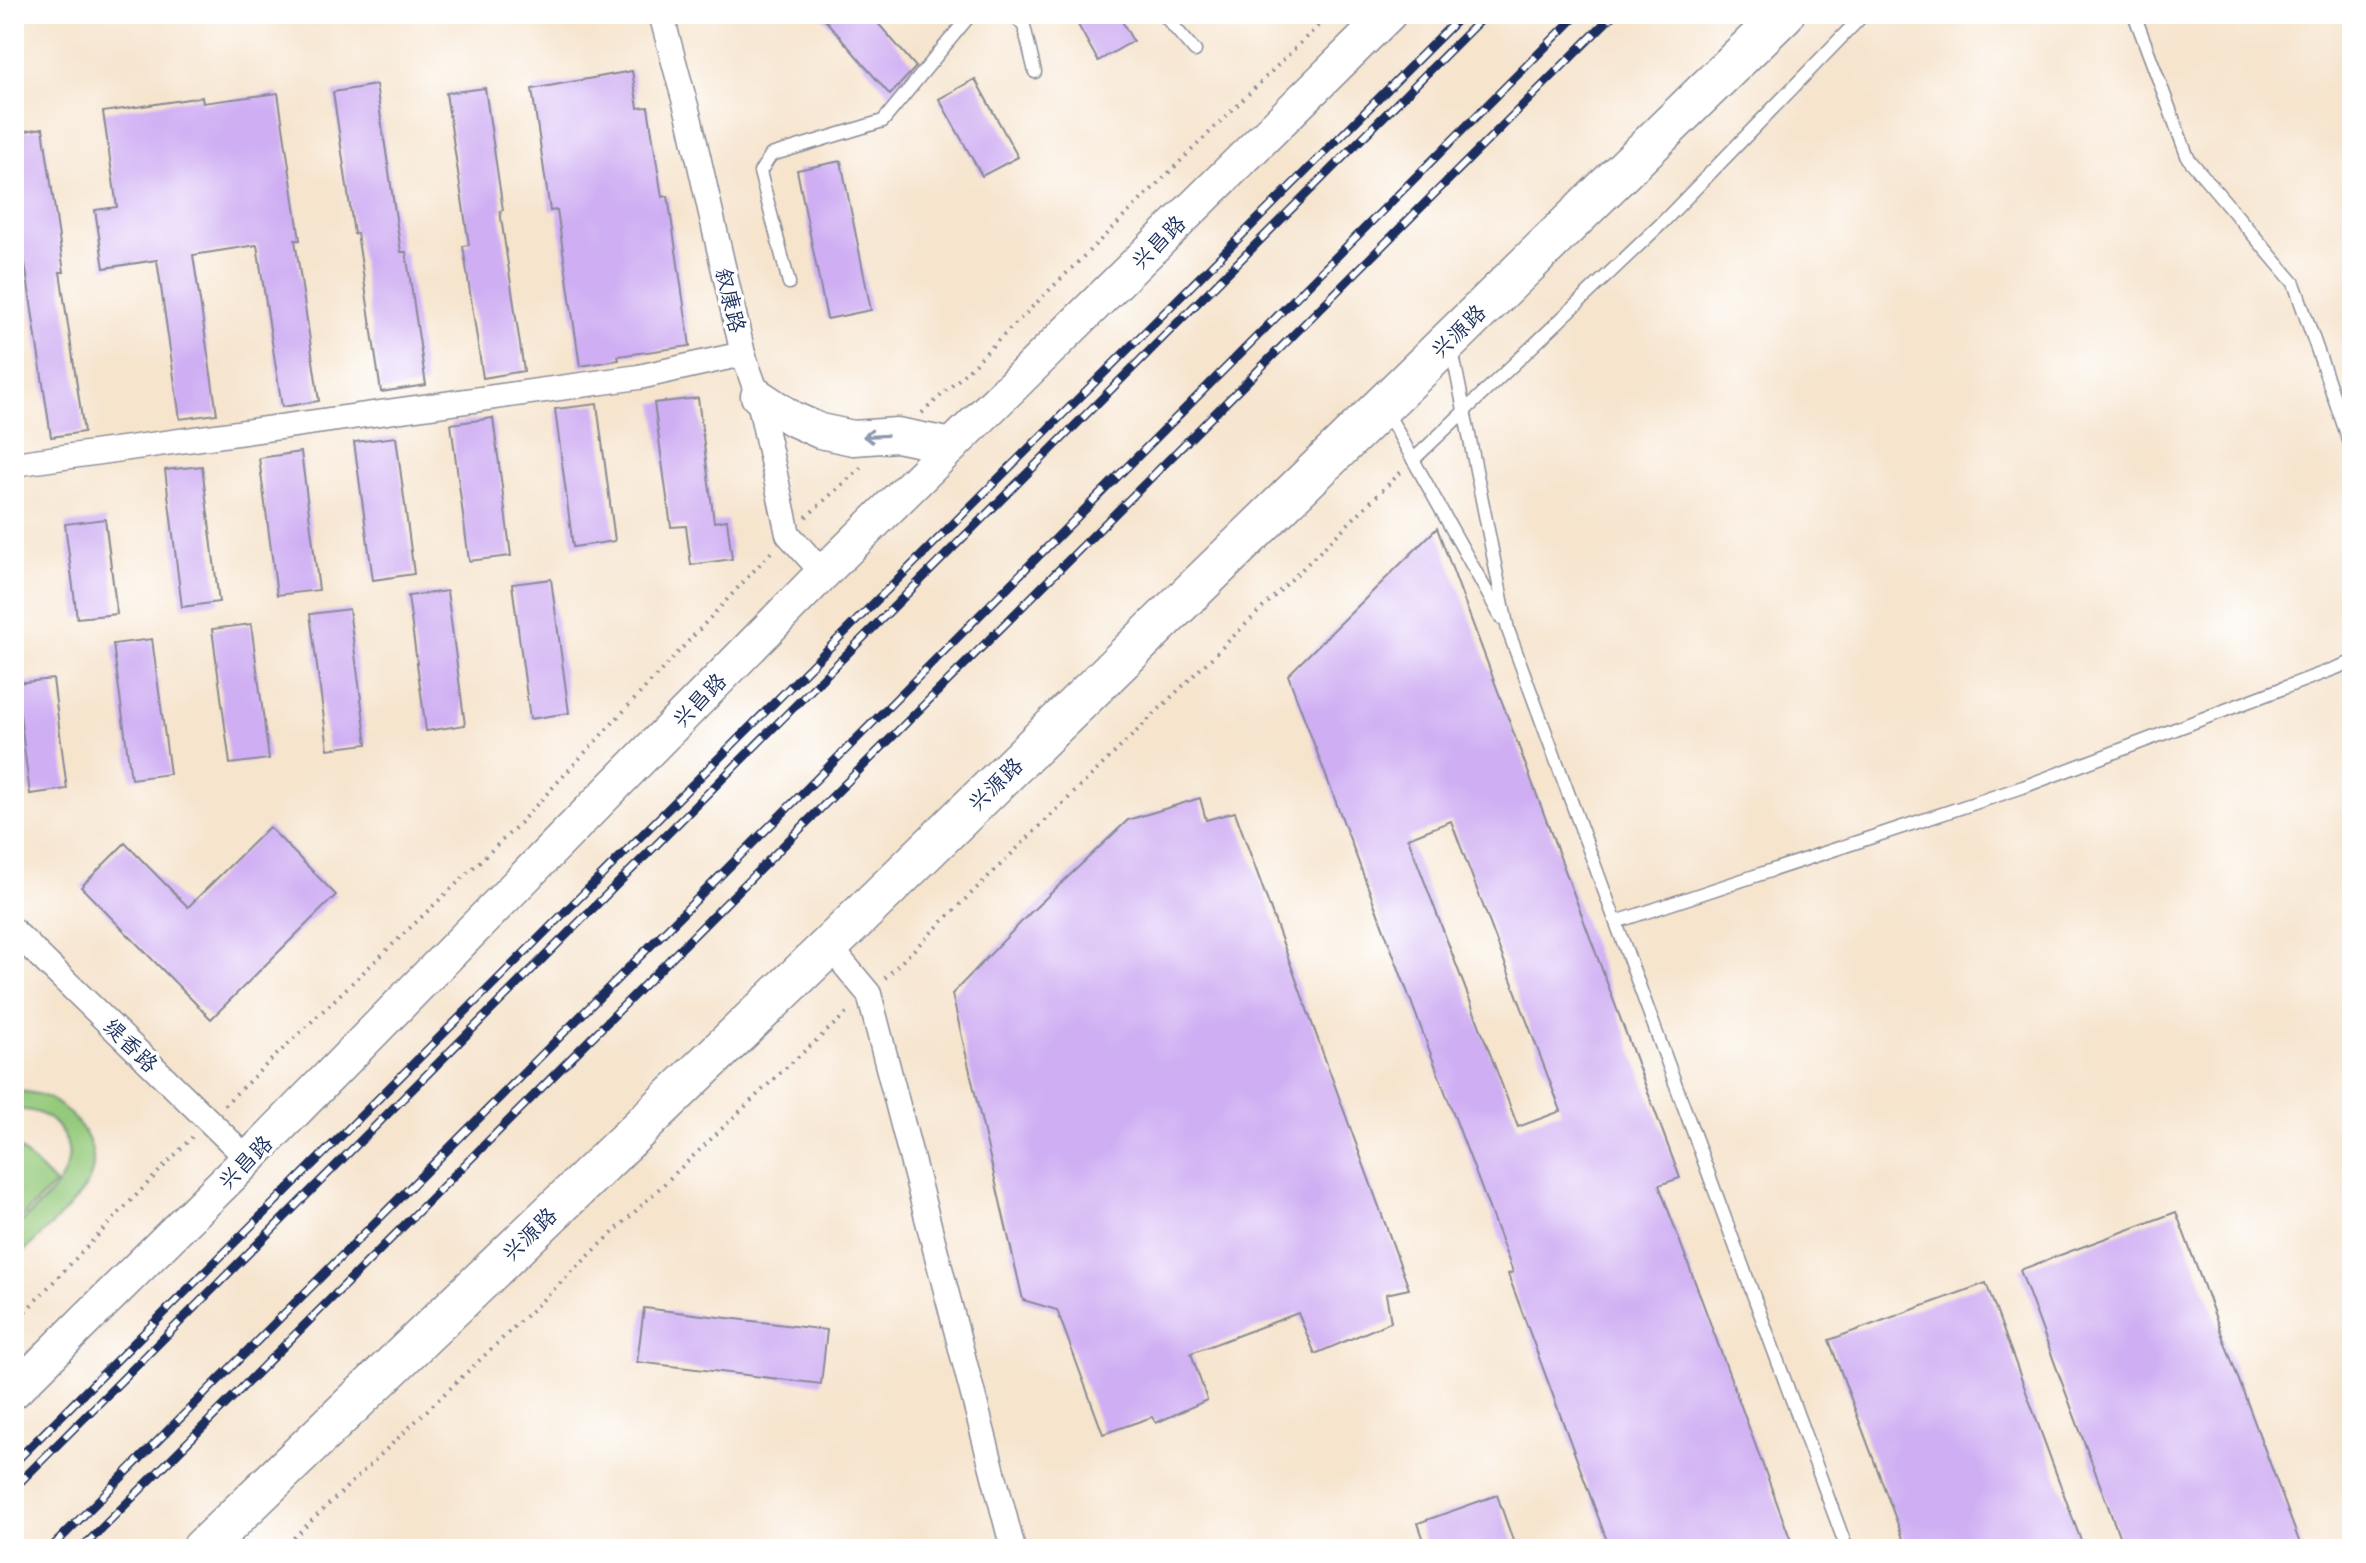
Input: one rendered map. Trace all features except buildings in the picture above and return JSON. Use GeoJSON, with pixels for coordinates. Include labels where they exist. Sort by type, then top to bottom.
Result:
{"type":"FeatureCollection","features":[{"type":"Feature","properties":{"kind":"main road","name":"兴昌路"},"geometry":{"type":"LineString","coordinates":[[14,1391],[248,1159],[823,573],[1389,14]]}},
{"type":"Feature","properties":{"kind":"main road","name":"兴源路"},"geometry":{"type":"LineString","coordinates":[[202,1549],[829,946],[1784,14]]}},
{"type":"Feature","properties":{"kind":"main road"},"geometry":{"type":"LineString","coordinates":[[758,396],[791,418],[820,431],[853,438],[897,435],[952,446]]}},
{"type":"Feature","properties":{"kind":"street","name":"叙康路"},"geometry":{"type":"LineString","coordinates":[[661,14],[690,121],[743,354],[758,396],[788,534],[823,573]]}},
{"type":"Feature","properties":{"kind":"street"},"geometry":{"type":"LineString","coordinates":[[14,464],[639,377],[743,354]]}},
{"type":"Feature","properties":{"kind":"street","name":"缇香路"},"geometry":{"type":"LineString","coordinates":[[14,931],[248,1159]]}},
{"type":"Feature","properties":{"kind":"street"},"geometry":{"type":"LineString","coordinates":[[829,946],[869,994],[1013,1549]]}},
{"type":"Feature","properties":{"kind":"lane"},"geometry":{"type":"LineString","coordinates":[[789,283],[760,172],[771,155],[883,121],[971,14]]}},
{"type":"Feature","properties":{"kind":"lane"},"geometry":{"type":"LineString","coordinates":[[1012,14],[1024,26],[1035,72]]}},
{"type":"Feature","properties":{"kind":"lane"},"geometry":{"type":"LineString","coordinates":[[1163,14],[1195,51]]}},
{"type":"Feature","properties":{"kind":"lane"},"geometry":{"type":"LineString","coordinates":[[1413,460],[1661,224],[1864,14]]}},
{"type":"Feature","properties":{"kind":"lane"},"geometry":{"type":"LineString","coordinates":[[2134,14],[2188,158],[2294,283],[2352,449]]}},
{"type":"Feature","properties":{"kind":"lane"},"geometry":{"type":"LineString","coordinates":[[1450,339],[1508,630]]}},
{"type":"Feature","properties":{"kind":"lane"},"geometry":{"type":"LineString","coordinates":[[1382,405],[1508,630],[1847,1549]]}},
{"type":"Feature","properties":{"kind":"lane"},"geometry":{"type":"LineString","coordinates":[[1616,922],[2023,787],[2352,662]]}},
{"type":"Feature","properties":{"kind":"path"},"geometry":{"type":"LineString","coordinates":[[14,1323],[208,1120],[516,827],[788,534],[958,380],[1330,14]]}},
{"type":"Feature","properties":{"kind":"green space"},"geometry":{"type":"Polygon","coordinates":[[[14,1092],[43,1096],[63,1108],[85,1133],[93,1163],[90,1178],[77,1198],[14,1261],[14,1229],[60,1181],[69,1153],[65,1138],[50,1119],[30,1111],[14,1111],[14,1092]]]}},
{"type":"Feature","properties":{"kind":"green space"},"geometry":{"type":"Polygon","coordinates":[[[14,1143],[55,1184],[14,1225],[14,1143]]]}},
{"type":"Feature","properties":{"kind":"railway"},"geometry":{"type":"LineString","coordinates":[[14,1463],[1463,14]]}},
{"type":"Feature","properties":{"kind":"railway"},"geometry":{"type":"LineString","coordinates":[[14,1488],[1486,14]]}},
{"type":"Feature","properties":{"kind":"railway"},"geometry":{"type":"LineString","coordinates":[[50,1549],[1578,14]]}},
{"type":"Feature","properties":{"kind":"railway"},"geometry":{"type":"LineString","coordinates":[[81,1549],[1614,14]]}}]}
